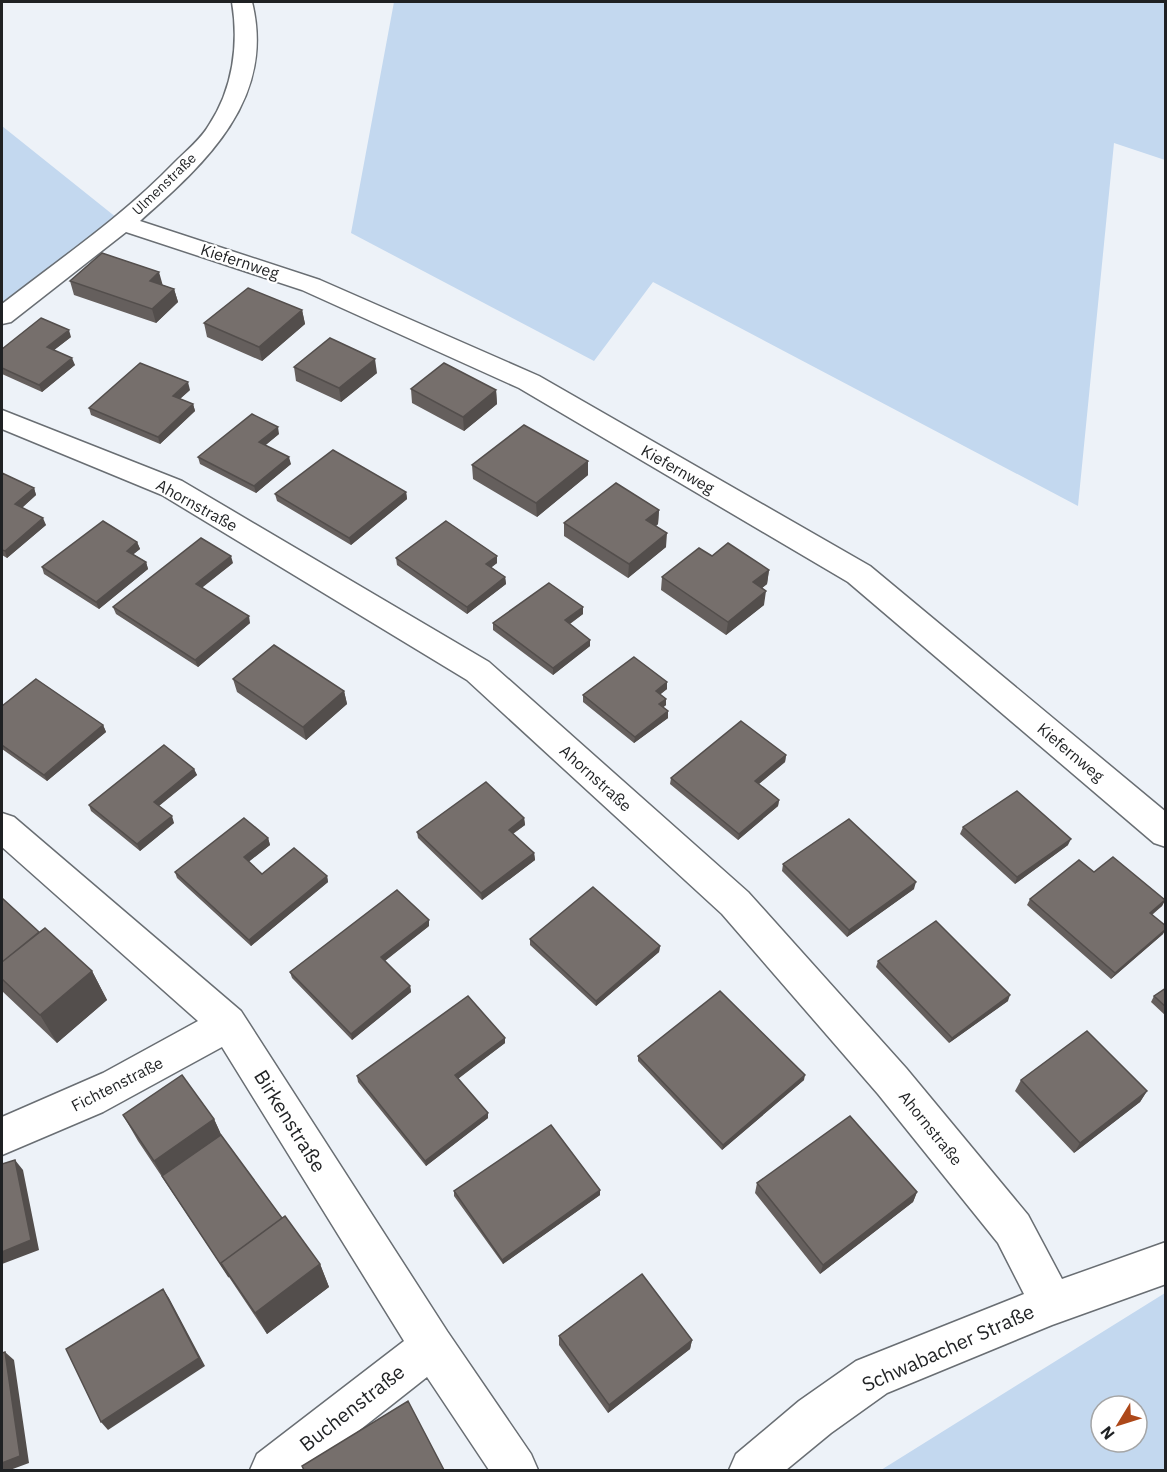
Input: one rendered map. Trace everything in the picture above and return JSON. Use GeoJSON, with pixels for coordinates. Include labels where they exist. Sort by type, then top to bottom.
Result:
{"type":"FeatureCollection","features":[{"type":"Feature","properties":{"kind":"street","name":"Ulmenstraße"},"geometry":{"type":"LineString","coordinates":[[2,316],[122,223],[180,171],[221,126],[242,73],[245,43],[242,2]]}},
{"type":"Feature","properties":{"kind":"street","name":"Kiefernweg"},"geometry":{"type":"LineString","coordinates":[[122,223],[311,285],[529,382],[859,574],[1166,833]]}},
{"type":"Feature","properties":{"kind":"street","name":"Ahornstraße"},"geometry":{"type":"LineString","coordinates":[[2,419],[172,488],[478,671],[735,903],[892,1081],[1013,1229],[1052,1304]]}},
{"type":"Feature","properties":{"kind":"street","name":"Birkenstraße"},"geometry":{"type":"LineString","coordinates":[[2,827],[228,1023],[432,1346],[515,1470]]}},
{"type":"Feature","properties":{"kind":"street","name":"Fichtenstraße"},"geometry":{"type":"LineString","coordinates":[[2,1136],[43,1121],[182,1051],[228,1023]]}},
{"type":"Feature","properties":{"kind":"street","name":"Schwabacher Straße"},"geometry":{"type":"LineString","coordinates":[[764,1466],[815,1416],[872,1377],[1052,1304],[1166,1263]]}},
{"type":"Feature","properties":{"kind":"street","name":"Buchenstraße"},"geometry":{"type":"LineString","coordinates":[[273,1470],[432,1346]]}},
{"type":"Feature","properties":{"kind":"shaded area"},"geometry":{"type":"Polygon","coordinates":[[[394,2],[1165,2],[1165,160],[1114,143],[1078,506],[653,282],[594,361],[351,233],[394,2]]]}},
{"type":"Feature","properties":{"kind":"shaded area"},"geometry":{"type":"Polygon","coordinates":[[[2,126],[117,218],[2,303],[2,126]]]}},
{"type":"Feature","properties":{"kind":"shaded area"},"geometry":{"type":"Polygon","coordinates":[[[1165,1293],[1165,1470],[881,1470],[1165,1293]]]}},
{"type":"Feature","properties":{"kind":"building"},"geometry":{"type":"Polygon","coordinates":[[[102,253],[159,272],[150,281],[174,289],[152,309],[70,281],[102,253]]]}},
{"type":"Feature","properties":{"kind":"building"},"geometry":{"type":"Polygon","coordinates":[[[248,288],[302,310],[259,347],[204,323],[248,288]]]}},
{"type":"Feature","properties":{"kind":"building"},"geometry":{"type":"Polygon","coordinates":[[[41,318],[69,330],[47,347],[72,358],[39,385],[2,368],[2,349],[41,318]]]}},
{"type":"Feature","properties":{"kind":"building"},"geometry":{"type":"Polygon","coordinates":[[[330,338],[375,359],[339,388],[294,367],[330,338]]]}},
{"type":"Feature","properties":{"kind":"building"},"geometry":{"type":"Polygon","coordinates":[[[140,363],[188,382],[173,396],[193,404],[158,437],[89,408],[140,363]]]}},
{"type":"Feature","properties":{"kind":"building"},"geometry":{"type":"Polygon","coordinates":[[[444,363],[496,390],[463,417],[411,389],[444,363]]]}},
{"type":"Feature","properties":{"kind":"building"},"geometry":{"type":"Polygon","coordinates":[[[252,414],[278,427],[259,442],[289,457],[254,486],[198,457],[252,414]]]}},
{"type":"Feature","properties":{"kind":"building"},"geometry":{"type":"Polygon","coordinates":[[[524,425],[588,461],[536,503],[472,465],[524,425]]]}},
{"type":"Feature","properties":{"kind":"building"},"geometry":{"type":"Polygon","coordinates":[[[333,450],[406,492],[349,538],[275,494],[333,450]]]}},
{"type":"Feature","properties":{"kind":"building"},"geometry":{"type":"Polygon","coordinates":[[[2,473],[34,488],[15,504],[43,518],[5,551],[2,550],[2,473]]]}},
{"type":"Feature","properties":{"kind":"building"},"geometry":{"type":"Polygon","coordinates":[[[616,483],[659,510],[646,520],[667,533],[629,564],[564,523],[616,483]]]}},
{"type":"Feature","properties":{"kind":"building"},"geometry":{"type":"Polygon","coordinates":[[[103,521],[137,542],[127,551],[146,562],[96,602],[42,567],[103,521]]]}},
{"type":"Feature","properties":{"kind":"building"},"geometry":{"type":"Polygon","coordinates":[[[446,521],[497,556],[486,564],[505,577],[467,607],[396,558],[446,521]]]}},
{"type":"Feature","properties":{"kind":"building"},"geometry":{"type":"Polygon","coordinates":[[[201,538],[231,556],[196,584],[249,616],[195,660],[113,607],[201,538]]]}},
{"type":"Feature","properties":{"kind":"building"},"geometry":{"type":"Polygon","coordinates":[[[728,543],[769,570],[753,582],[766,591],[728,622],[662,577],[699,548],[712,556],[728,543]]]}},
{"type":"Feature","properties":{"kind":"building"},"geometry":{"type":"Polygon","coordinates":[[[549,583],[583,607],[565,620],[590,640],[553,668],[493,623],[549,583]]]}},
{"type":"Feature","properties":{"kind":"building"},"geometry":{"type":"Polygon","coordinates":[[[274,645],[344,691],[303,727],[233,679],[274,645]]]}},
{"type":"Feature","properties":{"kind":"building"},"geometry":{"type":"Polygon","coordinates":[[[634,657],[667,682],[656,691],[666,699],[659,704],[668,711],[635,737],[583,695],[634,657]]]}},
{"type":"Feature","properties":{"kind":"building"},"geometry":{"type":"Polygon","coordinates":[[[36,679],[103,725],[44,775],[2,745],[2,706],[36,679]]]}},
{"type":"Feature","properties":{"kind":"building"},"geometry":{"type":"Polygon","coordinates":[[[741,721],[786,755],[755,781],[779,800],[739,834],[671,778],[741,721]]]}},
{"type":"Feature","properties":{"kind":"building"},"geometry":{"type":"Polygon","coordinates":[[[164,745],[194,769],[154,802],[172,816],[137,844],[89,805],[164,745]]]}},
{"type":"Feature","properties":{"kind":"building"},"geometry":{"type":"Polygon","coordinates":[[[486,782],[524,818],[509,830],[534,853],[481,893],[417,832],[486,782]]]}},
{"type":"Feature","properties":{"kind":"building"},"geometry":{"type":"Polygon","coordinates":[[[1017,791],[1071,839],[1017,877],[963,827],[1017,791]]]}},
{"type":"Feature","properties":{"kind":"building"},"geometry":{"type":"Polygon","coordinates":[[[244,818],[268,838],[244,857],[262,874],[294,848],[327,876],[249,940],[175,872],[244,818]]]}},
{"type":"Feature","properties":{"kind":"building"},"geometry":{"type":"Polygon","coordinates":[[[849,819],[916,882],[849,930],[783,864],[849,819]]]}},
{"type":"Feature","properties":{"kind":"building"},"geometry":{"type":"Polygon","coordinates":[[[1113,857],[1165,900],[1150,913],[1166,926],[1166,929],[1115,973],[1030,899],[1079,860],[1094,872],[1113,857]]]}},
{"type":"Feature","properties":{"kind":"building"},"geometry":{"type":"Polygon","coordinates":[[[593,887],[660,946],[596,1001],[530,939],[593,887]]]}},
{"type":"Feature","properties":{"kind":"building"},"geometry":{"type":"Polygon","coordinates":[[[397,890],[429,920],[381,957],[410,986],[351,1034],[290,972],[397,890]]]}},
{"type":"Feature","properties":{"kind":"building"},"geometry":{"type":"Polygon","coordinates":[[[2,898],[39,932],[2,962],[2,898]]]}},
{"type":"Feature","properties":{"kind":"building"},"geometry":{"type":"Polygon","coordinates":[[[936,921],[1010,995],[952,1038],[878,961],[936,921]]]}},
{"type":"Feature","properties":{"kind":"building"},"geometry":{"type":"Polygon","coordinates":[[[45,928],[92,971],[40,1015],[2,979],[2,962],[45,928]]]}},
{"type":"Feature","properties":{"kind":"building"},"geometry":{"type":"Polygon","coordinates":[[[1166,988],[1166,1007],[1154,996],[1166,988]]]}},
{"type":"Feature","properties":{"kind":"building"},"geometry":{"type":"Polygon","coordinates":[[[720,991],[805,1075],[723,1145],[638,1056],[720,991]]]}},
{"type":"Feature","properties":{"kind":"building"},"geometry":{"type":"Polygon","coordinates":[[[468,996],[505,1038],[455,1075],[488,1113],[425,1161],[357,1076],[468,996]]]}},
{"type":"Feature","properties":{"kind":"building"},"geometry":{"type":"Polygon","coordinates":[[[1087,1031],[1147,1091],[1080,1143],[1021,1080],[1087,1031]]]}},
{"type":"Feature","properties":{"kind":"building"},"geometry":{"type":"Polygon","coordinates":[[[182,1075],[214,1119],[154,1161],[123,1115],[182,1075]]]}},
{"type":"Feature","properties":{"kind":"building"},"geometry":{"type":"Polygon","coordinates":[[[850,1116],[917,1192],[823,1265],[757,1183],[850,1116]]]}},
{"type":"Feature","properties":{"kind":"building"},"geometry":{"type":"Polygon","coordinates":[[[551,1125],[600,1190],[502,1260],[454,1191],[551,1125]]]}},
{"type":"Feature","properties":{"kind":"building"},"geometry":{"type":"Polygon","coordinates":[[[221,1135],[282,1218],[221,1263],[229,1277],[162,1176],[221,1135]]]}},
{"type":"Feature","properties":{"kind":"building"},"geometry":{"type":"Polygon","coordinates":[[[15,1160],[31,1240],[2,1252],[2,1164],[15,1160]]]}},
{"type":"Feature","properties":{"kind":"building"},"geometry":{"type":"Polygon","coordinates":[[[285,1216],[320,1264],[255,1313],[221,1263],[285,1216]]]}},
{"type":"Feature","properties":{"kind":"building"},"geometry":{"type":"Polygon","coordinates":[[[642,1274],[692,1340],[609,1405],[559,1336],[642,1274]]]}},
{"type":"Feature","properties":{"kind":"building"},"geometry":{"type":"Polygon","coordinates":[[[163,1289],[199,1358],[101,1422],[66,1349],[163,1289]]]}},
{"type":"Feature","properties":{"kind":"building"},"geometry":{"type":"Polygon","coordinates":[[[5,1352],[20,1456],[2,1463],[2,1353],[5,1352]]]}},
{"type":"Feature","properties":{"kind":"building"},"geometry":{"type":"Polygon","coordinates":[[[408,1401],[444,1470],[304,1470],[302,1466],[408,1401]]]}}]}
